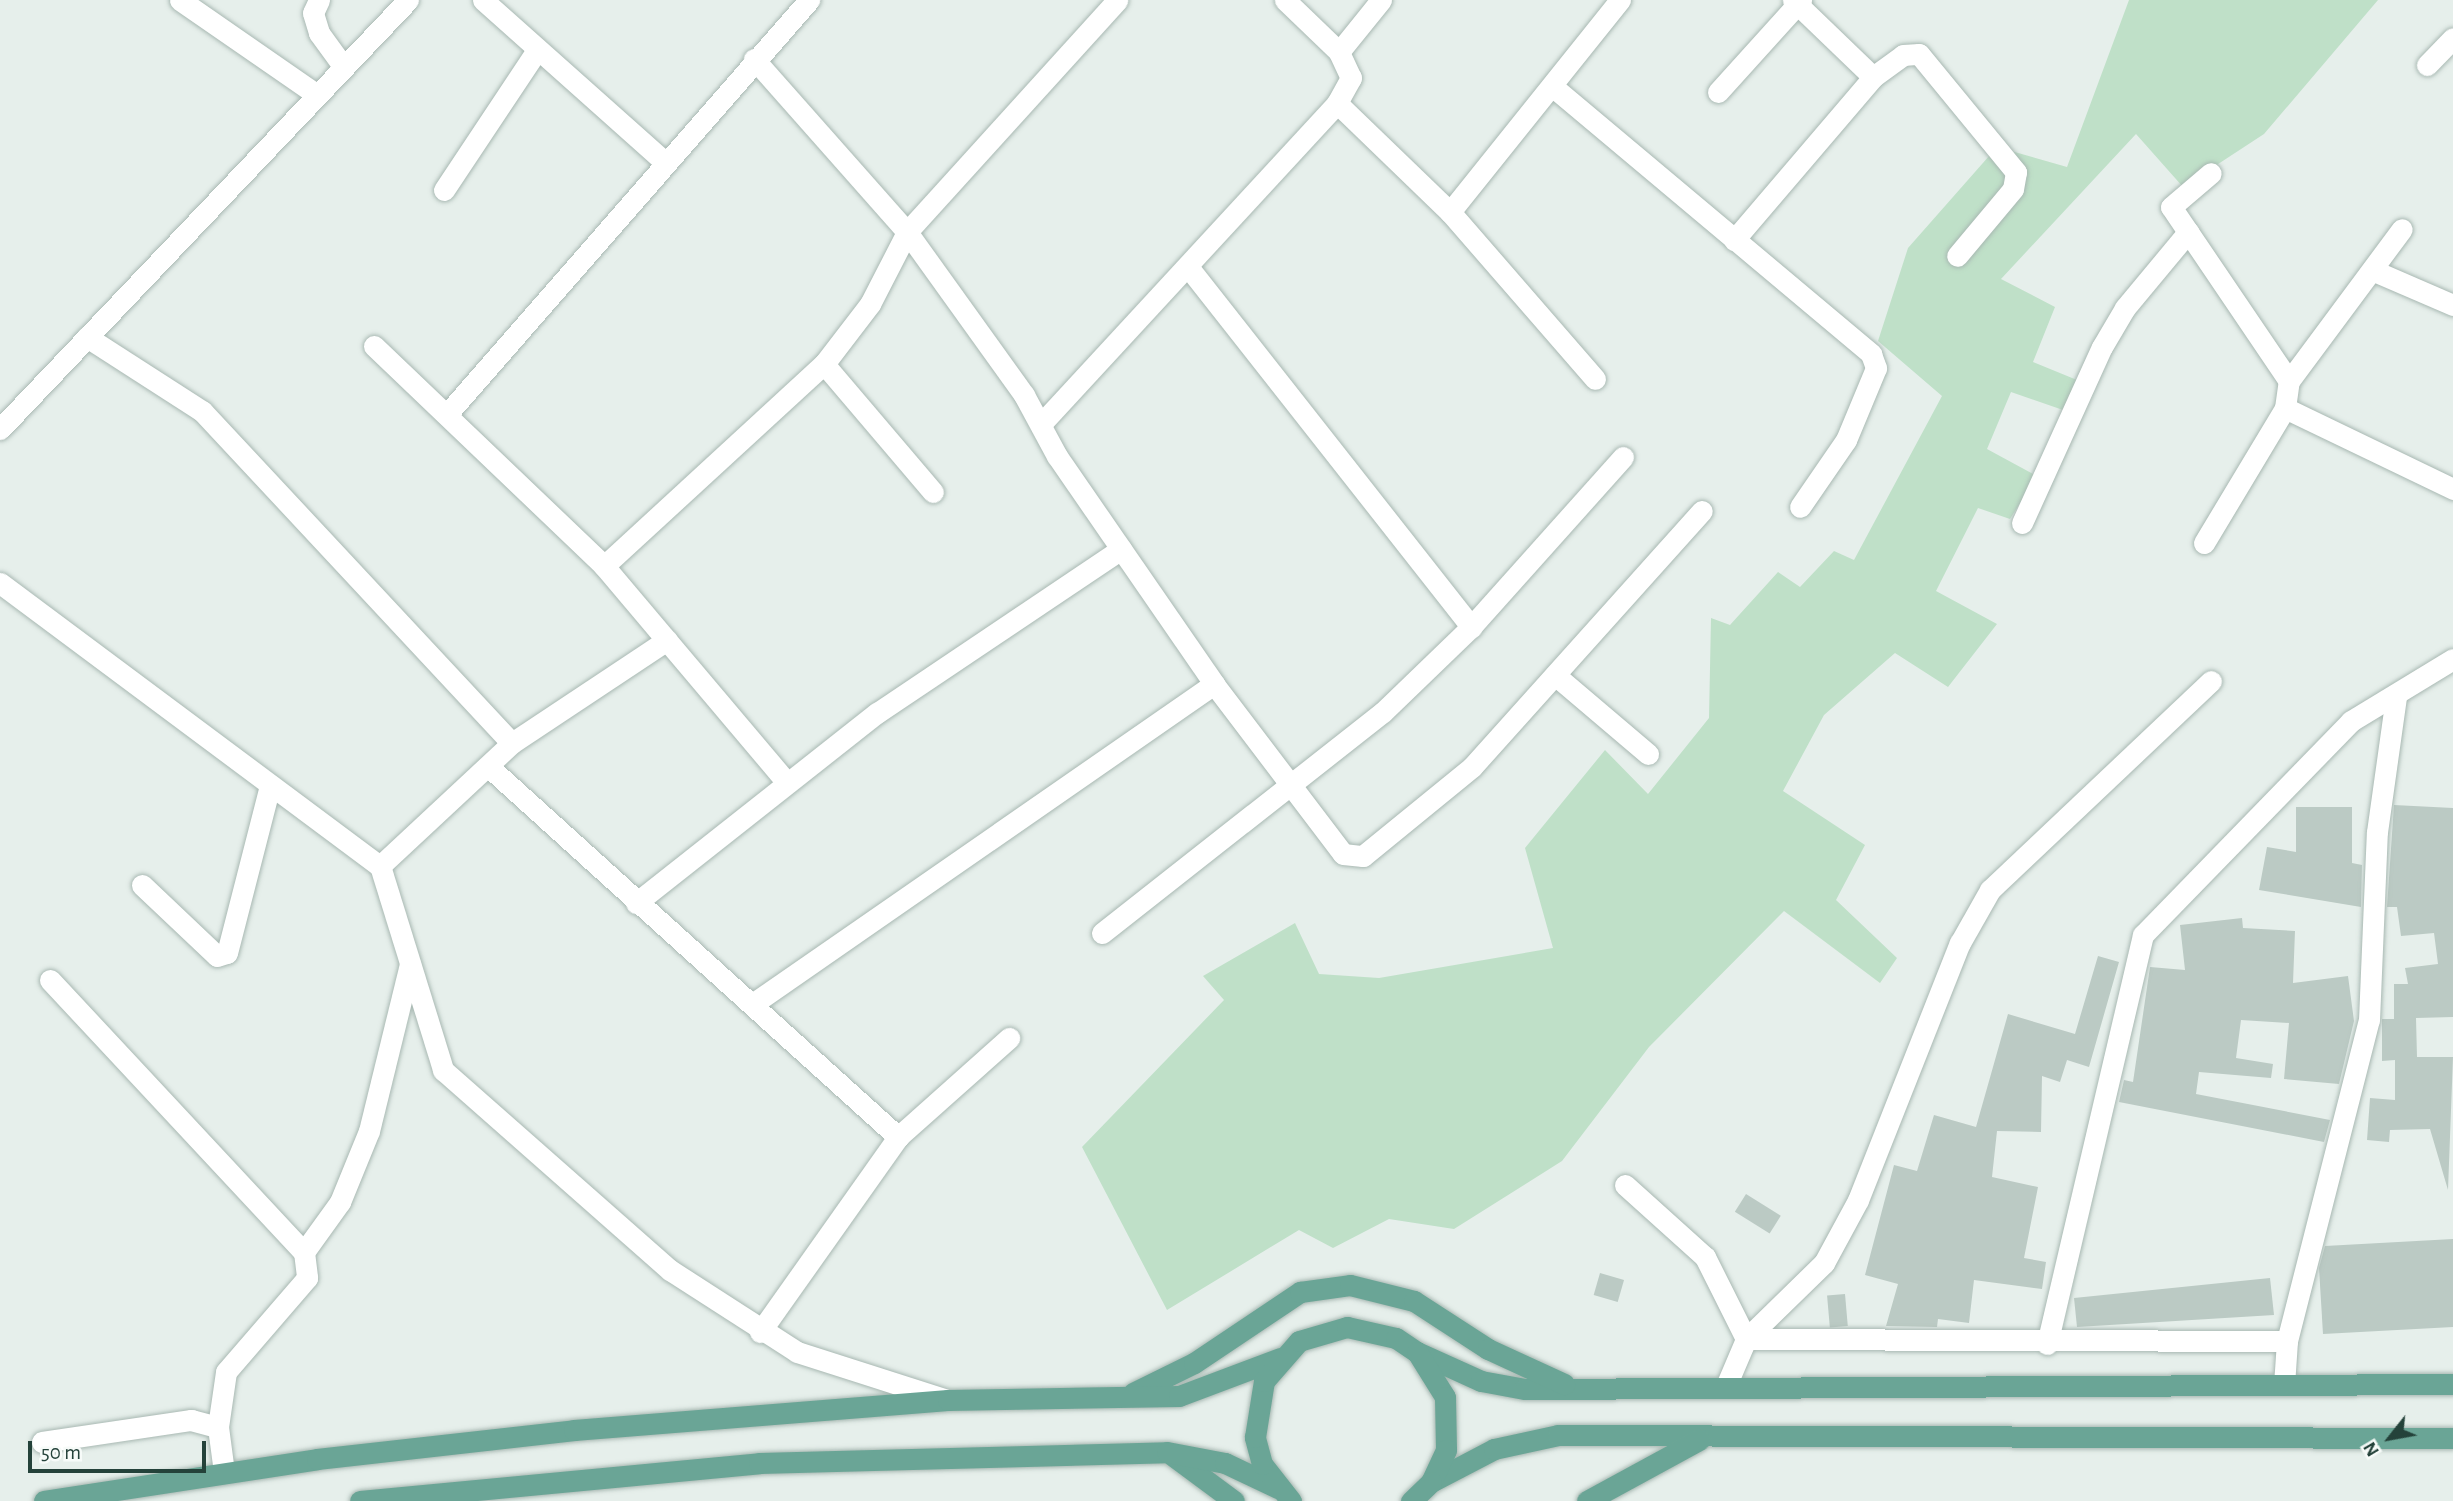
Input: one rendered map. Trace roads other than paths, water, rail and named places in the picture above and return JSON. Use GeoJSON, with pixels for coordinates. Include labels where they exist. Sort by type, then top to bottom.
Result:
{"type":"FeatureCollection","features":[{"type":"Feature","properties":{"kind":"main road"},"geometry":{"type":"LineString","coordinates":[[1129,1395],[1194,1363],[1300,1292],[1350,1285],[1414,1301],[1488,1349],[1576,1389]]}},
{"type":"Feature","properties":{"kind":"main road"},"geometry":{"type":"LineString","coordinates":[[44,1501],[224,1472],[485,1439],[948,1400],[1196,1393],[1280,1358],[1322,1331],[1347,1327],[1396,1338],[1417,1352],[1502,1387],[1576,1389],[1726,1386],[2453,1384]]}},
{"type":"Feature","properties":{"kind":"main road"},"geometry":{"type":"LineString","coordinates":[[1417,1352],[1439,1381],[1448,1415],[1446,1450],[1431,1482]]}},
{"type":"Feature","properties":{"kind":"main road"},"geometry":{"type":"LineString","coordinates":[[1280,1358],[1264,1381],[1255,1427],[1262,1464],[1284,1494]]}},
{"type":"Feature","properties":{"kind":"main road"},"geometry":{"type":"LineString","coordinates":[[1587,1501],[1702,1438]]}},
{"type":"Feature","properties":{"kind":"main road"},"geometry":{"type":"LineString","coordinates":[[1411,1501],[1431,1482],[1524,1440],[2453,1438]]}},
{"type":"Feature","properties":{"kind":"main road"},"geometry":{"type":"LineString","coordinates":[[360,1501],[760,1463],[1167,1452],[1226,1463],[1284,1494]]}},
{"type":"Feature","properties":{"kind":"main road"},"geometry":{"type":"LineString","coordinates":[[1167,1452],[1234,1501]]}},
{"type":"Feature","properties":{"kind":"street"},"geometry":{"type":"LineString","coordinates":[[180,0],[316,94]]}},
{"type":"Feature","properties":{"kind":"street"},"geometry":{"type":"LineString","coordinates":[[319,0],[313,13],[319,33],[343,66]]}},
{"type":"Feature","properties":{"kind":"street"},"geometry":{"type":"LineString","coordinates":[[0,429],[408,0]]}},
{"type":"Feature","properties":{"kind":"street"},"geometry":{"type":"LineString","coordinates":[[482,0],[665,162]]}},
{"type":"Feature","properties":{"kind":"street"},"geometry":{"type":"LineString","coordinates":[[448,413],[754,59],[809,0]]}},
{"type":"Feature","properties":{"kind":"street"},"geometry":{"type":"LineString","coordinates":[[604,566],[824,364],[870,304],[907,232],[1117,0]]}},
{"type":"Feature","properties":{"kind":"street"},"geometry":{"type":"LineString","coordinates":[[1042,423],[1189,268],[1337,103],[1352,78],[1339,52],[1285,0]]}},
{"type":"Feature","properties":{"kind":"street"},"geometry":{"type":"LineString","coordinates":[[1339,52],[1381,0]]}},
{"type":"Feature","properties":{"kind":"street"},"geometry":{"type":"LineString","coordinates":[[1450,212],[1619,0]]}},
{"type":"Feature","properties":{"kind":"street"},"geometry":{"type":"LineString","coordinates":[[1718,92],[1797,1],[1872,77]]}},
{"type":"Feature","properties":{"kind":"street"},"geometry":{"type":"LineString","coordinates":[[2427,65],[2453,38]]}},
{"type":"Feature","properties":{"kind":"street"},"geometry":{"type":"LineString","coordinates":[[443,190],[537,50]]}},
{"type":"Feature","properties":{"kind":"street"},"geometry":{"type":"LineString","coordinates":[[1734,240],[1872,77],[1903,55],[1919,54],[2016,172],[2013,189],[1957,257]]}},
{"type":"Feature","properties":{"kind":"street"},"geometry":{"type":"LineString","coordinates":[[754,59],[907,232],[1042,423],[1121,549],[1214,684],[1290,788],[1343,854],[1363,856],[1472,767],[1702,511]]}},
{"type":"Feature","properties":{"kind":"street"},"geometry":{"type":"LineString","coordinates":[[1552,86],[1874,360],[1846,440],[1800,507]]}},
{"type":"Feature","properties":{"kind":"street"},"geometry":{"type":"LineString","coordinates":[[1337,103],[1450,212],[1595,379]]}},
{"type":"Feature","properties":{"kind":"street"},"geometry":{"type":"LineString","coordinates":[[2211,173],[2171,207],[2289,381]]}},
{"type":"Feature","properties":{"kind":"street"},"geometry":{"type":"LineString","coordinates":[[2204,543],[2285,408],[2289,381],[2402,229]]}},
{"type":"Feature","properties":{"kind":"street"},"geometry":{"type":"LineString","coordinates":[[2022,523],[2102,347],[2125,308],[2188,232]]}},
{"type":"Feature","properties":{"kind":"street"},"geometry":{"type":"LineString","coordinates":[[1189,268],[1471,627]]}},
{"type":"Feature","properties":{"kind":"street"},"geometry":{"type":"LineString","coordinates":[[2372,270],[2453,305]]}},
{"type":"Feature","properties":{"kind":"street"},"geometry":{"type":"LineString","coordinates":[[87,337],[202,411],[512,743]]}},
{"type":"Feature","properties":{"kind":"street"},"geometry":{"type":"LineString","coordinates":[[374,346],[448,413],[604,566],[786,781]]}},
{"type":"Feature","properties":{"kind":"street"},"geometry":{"type":"LineString","coordinates":[[824,364],[933,492]]}},
{"type":"Feature","properties":{"kind":"street"},"geometry":{"type":"LineString","coordinates":[[2285,408],[2453,489]]}},
{"type":"Feature","properties":{"kind":"street"},"geometry":{"type":"LineString","coordinates":[[1102,933],[1290,788],[1383,712],[1471,627],[1623,457]]}},
{"type":"Feature","properties":{"kind":"street"},"geometry":{"type":"LineString","coordinates":[[636,903],[786,781],[1121,549]]}},
{"type":"Feature","properties":{"kind":"street"},"geometry":{"type":"LineString","coordinates":[[0,583],[380,866],[443,1070],[670,1270],[760,1332],[848,1371],[948,1400]]}},
{"type":"Feature","properties":{"kind":"street"},"geometry":{"type":"LineString","coordinates":[[380,866],[512,743],[667,640]]}},
{"type":"Feature","properties":{"kind":"street"},"geometry":{"type":"LineString","coordinates":[[2046,1344],[2143,935],[2351,721],[2453,659]]}},
{"type":"Feature","properties":{"kind":"street"},"geometry":{"type":"LineString","coordinates":[[1555,675],[1648,754]]}},
{"type":"Feature","properties":{"kind":"street"},"geometry":{"type":"LineString","coordinates":[[1726,1386],[1746,1339],[1824,1263],[1857,1200],[1960,943],[1990,890],[2211,681]]}},
{"type":"Feature","properties":{"kind":"street"},"geometry":{"type":"LineString","coordinates":[[754,1003],[1214,684]]}},
{"type":"Feature","properties":{"kind":"street"},"geometry":{"type":"LineString","coordinates":[[2284,1385],[2287,1341],[2369,1020],[2377,832],[2396,696]]}},
{"type":"Feature","properties":{"kind":"street"},"geometry":{"type":"LineString","coordinates":[[489,767],[636,903],[754,1003],[898,1137]]}},
{"type":"Feature","properties":{"kind":"street"},"geometry":{"type":"LineString","coordinates":[[142,885],[217,956],[227,953],[270,786]]}},
{"type":"Feature","properties":{"kind":"street"},"geometry":{"type":"LineString","coordinates":[[304,1252],[340,1202],[369,1131],[411,962]]}},
{"type":"Feature","properties":{"kind":"street"},"geometry":{"type":"LineString","coordinates":[[50,980],[304,1252],[307,1278],[226,1373],[218,1427],[224,1472]]}},
{"type":"Feature","properties":{"kind":"street"},"geometry":{"type":"LineString","coordinates":[[760,1332],[898,1137],[1009,1038]]}},
{"type":"Feature","properties":{"kind":"street"},"geometry":{"type":"LineString","coordinates":[[1625,1185],[1705,1257],[1746,1339]]}},
{"type":"Feature","properties":{"kind":"street"},"geometry":{"type":"LineString","coordinates":[[1746,1339],[2046,1344],[2287,1341]]}},
{"type":"Feature","properties":{"kind":"street"},"geometry":{"type":"LineString","coordinates":[[43,1441],[191,1420],[218,1427]]}}]}
